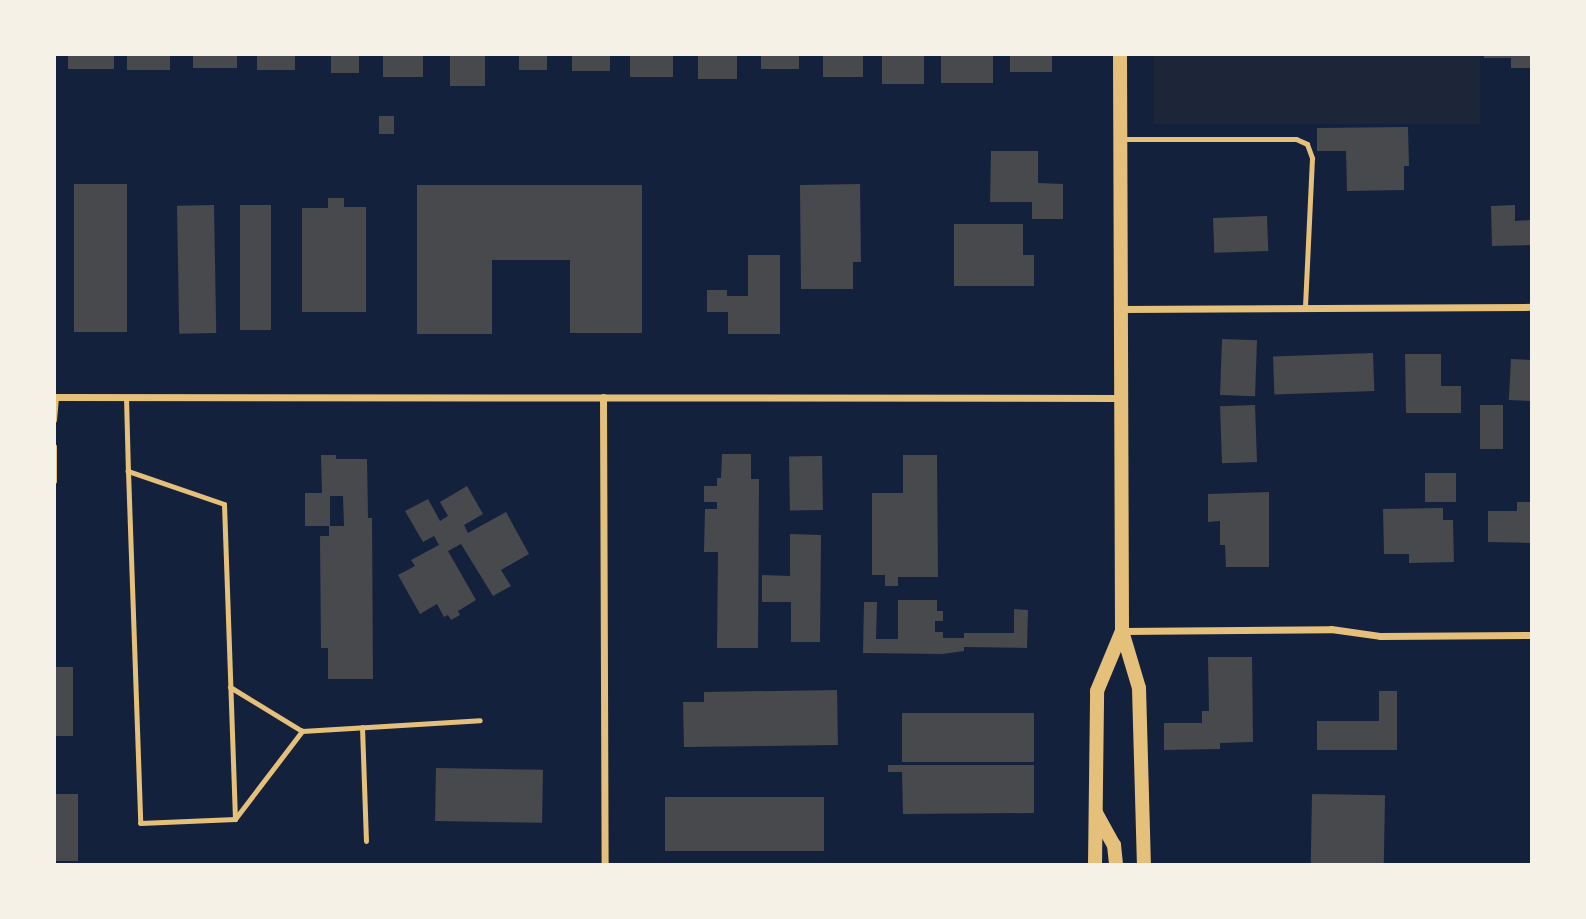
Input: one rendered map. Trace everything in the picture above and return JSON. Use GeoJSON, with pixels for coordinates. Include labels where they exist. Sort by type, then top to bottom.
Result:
{"type":"FeatureCollection","features":[{"type":"Feature","properties":{"kind":"main road"},"geometry":{"type":"LineString","coordinates":[[1120,54],[1122,631],[1139,688],[1144,865]]}},
{"type":"Feature","properties":{"kind":"main road"},"geometry":{"type":"LineString","coordinates":[[1095,865],[1097,691],[1122,631]]}},
{"type":"Feature","properties":{"kind":"main road"},"geometry":{"type":"LineString","coordinates":[[1096,811],[1114,845],[1116,865]]}},
{"type":"Feature","properties":{"kind":"street"},"geometry":{"type":"LineString","coordinates":[[1120,309],[1532,307]]}},
{"type":"Feature","properties":{"kind":"street"},"geometry":{"type":"LineString","coordinates":[[55,397],[1121,398]]}},
{"type":"Feature","properties":{"kind":"street"},"geometry":{"type":"LineString","coordinates":[[603,397],[605,865]]}},
{"type":"Feature","properties":{"kind":"street"},"geometry":{"type":"LineString","coordinates":[[1122,631],[1331,629],[1380,636],[1532,635]]}},
{"type":"Feature","properties":{"kind":"lane"},"geometry":{"type":"LineString","coordinates":[[1120,139],[1296,139],[1307,144],[1312,158],[1305,308]]}},
{"type":"Feature","properties":{"kind":"lane"},"geometry":{"type":"LineString","coordinates":[[54,420],[55,397]]}},
{"type":"Feature","properties":{"kind":"lane"},"geometry":{"type":"LineString","coordinates":[[126,397],[141,823],[235,819]]}},
{"type":"Feature","properties":{"kind":"lane"},"geometry":{"type":"LineString","coordinates":[[54,446],[54,481]]}},
{"type":"Feature","properties":{"kind":"lane"},"geometry":{"type":"LineString","coordinates":[[128,471],[224,504],[235,819]]}},
{"type":"Feature","properties":{"kind":"lane"},"geometry":{"type":"LineString","coordinates":[[230,687],[302,731],[480,720]]}},
{"type":"Feature","properties":{"kind":"lane"},"geometry":{"type":"LineString","coordinates":[[362,727],[366,841]]}},
{"type":"Feature","properties":{"kind":"lane"},"geometry":{"type":"LineString","coordinates":[[235,819],[302,731]]}},
{"type":"Feature","properties":{"kind":"shaded area"},"geometry":{"type":"Polygon","coordinates":[[[1154,54],[1480,54],[1480,124],[1154,124],[1154,54]]]}},
{"type":"Feature","properties":{"kind":"building"},"geometry":{"type":"Polygon","coordinates":[[[68,54],[114,54],[114,69],[68,69],[68,54]]]}},
{"type":"Feature","properties":{"kind":"building"},"geometry":{"type":"Polygon","coordinates":[[[127,54],[170,54],[170,70],[127,70],[127,54]]]}},
{"type":"Feature","properties":{"kind":"building"},"geometry":{"type":"Polygon","coordinates":[[[193,54],[237,54],[237,68],[193,68],[193,54]]]}},
{"type":"Feature","properties":{"kind":"building"},"geometry":{"type":"Polygon","coordinates":[[[257,54],[295,54],[295,70],[257,70],[257,54]]]}},
{"type":"Feature","properties":{"kind":"building"},"geometry":{"type":"Polygon","coordinates":[[[331,54],[359,54],[359,73],[331,73],[331,54]]]}},
{"type":"Feature","properties":{"kind":"building"},"geometry":{"type":"Polygon","coordinates":[[[383,54],[423,54],[423,77],[383,77],[383,54]]]}},
{"type":"Feature","properties":{"kind":"building"},"geometry":{"type":"Polygon","coordinates":[[[450,54],[485,54],[485,86],[450,86],[450,54]]]}},
{"type":"Feature","properties":{"kind":"building"},"geometry":{"type":"Polygon","coordinates":[[[519,54],[547,54],[547,70],[519,70],[519,54]]]}},
{"type":"Feature","properties":{"kind":"building"},"geometry":{"type":"Polygon","coordinates":[[[572,54],[610,54],[610,71],[572,71],[572,54]]]}},
{"type":"Feature","properties":{"kind":"building"},"geometry":{"type":"Polygon","coordinates":[[[630,54],[673,54],[673,77],[630,77],[630,54]]]}},
{"type":"Feature","properties":{"kind":"building"},"geometry":{"type":"Polygon","coordinates":[[[698,54],[737,54],[737,79],[698,79],[698,54]]]}},
{"type":"Feature","properties":{"kind":"building"},"geometry":{"type":"Polygon","coordinates":[[[761,54],[799,54],[799,69],[761,69],[761,54]]]}},
{"type":"Feature","properties":{"kind":"building"},"geometry":{"type":"Polygon","coordinates":[[[823,54],[863,54],[863,77],[823,77],[823,54]]]}},
{"type":"Feature","properties":{"kind":"building"},"geometry":{"type":"Polygon","coordinates":[[[882,54],[924,54],[924,84],[882,84],[882,54]]]}},
{"type":"Feature","properties":{"kind":"building"},"geometry":{"type":"Polygon","coordinates":[[[941,54],[993,54],[993,83],[941,83],[941,54]]]}},
{"type":"Feature","properties":{"kind":"building"},"geometry":{"type":"Polygon","coordinates":[[[1010,54],[1052,54],[1052,72],[1010,72],[1010,54]]]}},
{"type":"Feature","properties":{"kind":"building"},"geometry":{"type":"Polygon","coordinates":[[[1484,54],[1532,54],[1532,68],[1511,68],[1511,58],[1484,58],[1484,54]]]}},
{"type":"Feature","properties":{"kind":"building"},"geometry":{"type":"Polygon","coordinates":[[[379,116],[394,116],[394,134],[379,134],[379,116]]]}},
{"type":"Feature","properties":{"kind":"building"},"geometry":{"type":"Polygon","coordinates":[[[1408,127],[1409,166],[1404,166],[1404,190],[1347,191],[1346,151],[1317,151],[1317,128],[1408,127]]]}},
{"type":"Feature","properties":{"kind":"building"},"geometry":{"type":"Polygon","coordinates":[[[991,151],[1038,151],[1038,183],[1063,184],[1063,219],[1032,219],[1032,202],[990,202],[991,151]]]}},
{"type":"Feature","properties":{"kind":"building"},"geometry":{"type":"Polygon","coordinates":[[[74,184],[127,184],[127,332],[74,332],[74,184]]]}},
{"type":"Feature","properties":{"kind":"building"},"geometry":{"type":"Polygon","coordinates":[[[860,184],[861,262],[853,262],[853,289],[801,289],[800,185],[860,184]]]}},
{"type":"Feature","properties":{"kind":"building"},"geometry":{"type":"Polygon","coordinates":[[[417,185],[642,185],[642,333],[570,333],[570,260],[492,260],[492,334],[417,334],[417,185]]]}},
{"type":"Feature","properties":{"kind":"building"},"geometry":{"type":"Polygon","coordinates":[[[328,198],[344,198],[344,207],[366,207],[366,312],[302,312],[302,208],[328,208],[328,198]]]}},
{"type":"Feature","properties":{"kind":"building"},"geometry":{"type":"Polygon","coordinates":[[[214,205],[216,333],[179,334],[177,206],[214,205]]]}},
{"type":"Feature","properties":{"kind":"building"},"geometry":{"type":"Polygon","coordinates":[[[240,205],[271,205],[271,330],[240,330],[240,205]]]}},
{"type":"Feature","properties":{"kind":"building"},"geometry":{"type":"Polygon","coordinates":[[[1515,205],[1515,221],[1532,220],[1532,245],[1492,246],[1491,206],[1515,205]]]}},
{"type":"Feature","properties":{"kind":"building"},"geometry":{"type":"Polygon","coordinates":[[[1267,216],[1268,251],[1214,253],[1213,218],[1267,216]]]}},
{"type":"Feature","properties":{"kind":"building"},"geometry":{"type":"Polygon","coordinates":[[[954,224],[1023,224],[1023,255],[1034,255],[1034,286],[954,286],[954,224]]]}},
{"type":"Feature","properties":{"kind":"building"},"geometry":{"type":"Polygon","coordinates":[[[748,255],[780,255],[780,334],[728,334],[728,312],[707,312],[707,290],[727,290],[727,296],[748,296],[748,255]]]}},
{"type":"Feature","properties":{"kind":"building"},"geometry":{"type":"Polygon","coordinates":[[[1222,339],[1257,340],[1255,396],[1220,395],[1222,339]]]}},
{"type":"Feature","properties":{"kind":"building"},"geometry":{"type":"Polygon","coordinates":[[[1373,353],[1374,391],[1274,394],[1273,356],[1373,353]]]}},
{"type":"Feature","properties":{"kind":"building"},"geometry":{"type":"Polygon","coordinates":[[[1405,354],[1441,354],[1441,386],[1461,386],[1461,413],[1406,413],[1405,354]]]}},
{"type":"Feature","properties":{"kind":"building"},"geometry":{"type":"Polygon","coordinates":[[[1511,359],[1532,360],[1530,401],[1509,400],[1511,359]]]}},
{"type":"Feature","properties":{"kind":"building"},"geometry":{"type":"Polygon","coordinates":[[[1255,405],[1257,462],[1222,463],[1220,406],[1255,405]]]}},
{"type":"Feature","properties":{"kind":"building"},"geometry":{"type":"Polygon","coordinates":[[[1480,405],[1503,405],[1503,449],[1480,449],[1480,405]]]}},
{"type":"Feature","properties":{"kind":"building"},"geometry":{"type":"Polygon","coordinates":[[[722,454],[751,454],[751,479],[759,479],[758,648],[717,648],[718,552],[704,552],[705,509],[717,509],[717,502],[704,502],[704,486],[717,486],[717,478],[721,478],[722,454]]]}},
{"type":"Feature","properties":{"kind":"building"},"geometry":{"type":"Polygon","coordinates":[[[321,455],[336,455],[336,459],[367,459],[368,518],[372,518],[373,679],[328,679],[328,648],[321,648],[320,536],[329,536],[329,526],[305,526],[305,493],[322,493],[321,455]],[[330,496],[330,526],[344,526],[343,496],[330,496]]]}},
{"type":"Feature","properties":{"kind":"building"},"geometry":{"type":"Polygon","coordinates":[[[903,455],[937,455],[938,577],[898,577],[898,586],[885,586],[885,575],[872,575],[872,493],[903,493],[903,455]]]}},
{"type":"Feature","properties":{"kind":"building"},"geometry":{"type":"Polygon","coordinates":[[[822,456],[823,510],[790,511],[789,457],[822,456]]]}},
{"type":"Feature","properties":{"kind":"building"},"geometry":{"type":"Polygon","coordinates":[[[1425,473],[1456,473],[1456,502],[1425,502],[1425,473]]]}},
{"type":"Feature","properties":{"kind":"building"},"geometry":{"type":"Polygon","coordinates":[[[467,486],[483,514],[464,525],[468,533],[506,512],[529,554],[501,570],[511,586],[493,596],[461,544],[448,551],[476,600],[458,611],[460,615],[451,620],[448,615],[444,617],[437,604],[420,614],[398,575],[415,566],[411,560],[439,545],[434,536],[423,542],[405,511],[428,499],[440,521],[448,516],[440,502],[467,486]]]}},
{"type":"Feature","properties":{"kind":"building"},"geometry":{"type":"Polygon","coordinates":[[[1269,492],[1269,567],[1226,567],[1225,545],[1220,545],[1220,521],[1208,522],[1208,494],[1269,492]]]}},
{"type":"Feature","properties":{"kind":"building"},"geometry":{"type":"Polygon","coordinates":[[[1517,502],[1532,502],[1532,543],[1488,542],[1488,511],[1517,511],[1517,502]]]}},
{"type":"Feature","properties":{"kind":"building"},"geometry":{"type":"Polygon","coordinates":[[[1443,508],[1443,520],[1453,520],[1454,562],[1409,563],[1409,554],[1384,554],[1383,509],[1443,508]]]}},
{"type":"Feature","properties":{"kind":"building"},"geometry":{"type":"Polygon","coordinates":[[[790,534],[821,535],[820,642],[791,642],[791,602],[762,602],[762,575],[790,576],[790,534]]]}},
{"type":"Feature","properties":{"kind":"building"},"geometry":{"type":"Polygon","coordinates":[[[898,600],[937,600],[937,611],[943,611],[943,621],[935,621],[935,632],[943,632],[943,638],[964,638],[964,633],[1014,633],[1014,609],[1028,610],[1027,648],[964,647],[964,651],[942,654],[863,653],[864,602],[877,602],[876,639],[898,639],[898,600]]]}},
{"type":"Feature","properties":{"kind":"building"},"geometry":{"type":"Polygon","coordinates":[[[1208,657],[1252,657],[1253,742],[1220,743],[1220,749],[1164,750],[1164,723],[1202,723],[1202,711],[1209,711],[1208,657]]]}},
{"type":"Feature","properties":{"kind":"building"},"geometry":{"type":"Polygon","coordinates":[[[54,667],[73,667],[73,736],[54,736],[54,667]]]}},
{"type":"Feature","properties":{"kind":"building"},"geometry":{"type":"Polygon","coordinates":[[[837,690],[838,745],[684,747],[683,702],[704,702],[704,692],[837,690]]]}},
{"type":"Feature","properties":{"kind":"building"},"geometry":{"type":"Polygon","coordinates":[[[1379,691],[1397,691],[1397,750],[1317,750],[1317,721],[1379,721],[1379,691]]]}},
{"type":"Feature","properties":{"kind":"building"},"geometry":{"type":"Polygon","coordinates":[[[902,713],[1034,713],[1034,762],[902,762],[902,713]]]}},
{"type":"Feature","properties":{"kind":"building"},"geometry":{"type":"Polygon","coordinates":[[[888,765],[1034,765],[1034,813],[903,814],[902,772],[888,772],[888,765]]]}},
{"type":"Feature","properties":{"kind":"building"},"geometry":{"type":"Polygon","coordinates":[[[436,768],[543,770],[542,823],[435,821],[436,768]]]}},
{"type":"Feature","properties":{"kind":"building"},"geometry":{"type":"Polygon","coordinates":[[[54,794],[78,794],[78,861],[54,861],[54,794]]]}},
{"type":"Feature","properties":{"kind":"building"},"geometry":{"type":"Polygon","coordinates":[[[1312,794],[1385,795],[1384,865],[1311,865],[1312,794]]]}},
{"type":"Feature","properties":{"kind":"building"},"geometry":{"type":"Polygon","coordinates":[[[665,797],[824,797],[824,851],[665,851],[665,797]]]}}]}
